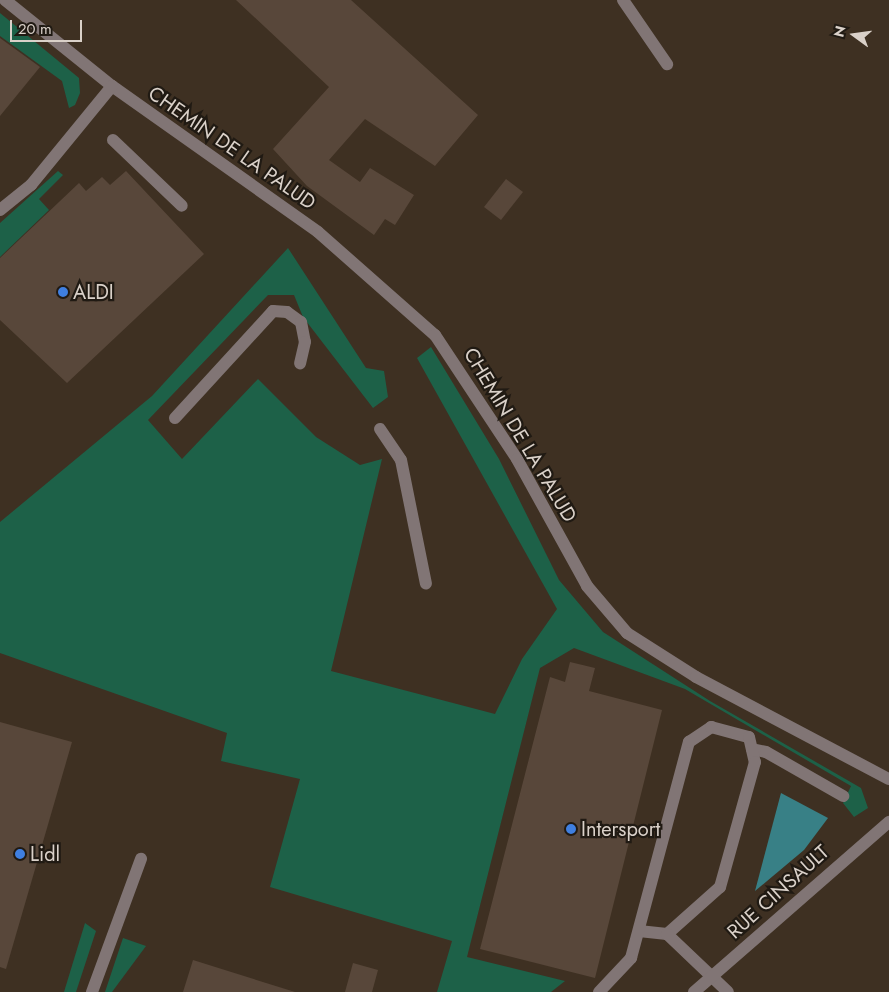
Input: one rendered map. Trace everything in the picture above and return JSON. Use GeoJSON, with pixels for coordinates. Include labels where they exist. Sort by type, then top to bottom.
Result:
{"type":"FeatureCollection","features":[{"type":"Feature","properties":{"kind":"street","name":"CHEMIN DE LA PALUD"},"geometry":{"type":"LineString","coordinates":[[5,0],[112,86],[318,232],[435,335],[512,451],[587,586],[627,633],[696,677],[889,779]]}},
{"type":"Feature","properties":{"kind":"street"},"geometry":{"type":"LineString","coordinates":[[624,0],[667,64]]}},
{"type":"Feature","properties":{"kind":"street"},"geometry":{"type":"LineString","coordinates":[[0,210],[30,185],[112,86]]}},
{"type":"Feature","properties":{"kind":"street"},"geometry":{"type":"LineString","coordinates":[[113,140],[182,206]]}},
{"type":"Feature","properties":{"kind":"street"},"geometry":{"type":"LineString","coordinates":[[176,418],[273,312],[287,312],[301,322],[304,342],[300,363]]}},
{"type":"Feature","properties":{"kind":"street"},"geometry":{"type":"LineString","coordinates":[[380,429],[401,460],[426,584]]}},
{"type":"Feature","properties":{"kind":"street"},"geometry":{"type":"LineString","coordinates":[[599,992],[631,958],[689,742],[712,727],[749,737],[755,762],[720,887],[667,934]]}},
{"type":"Feature","properties":{"kind":"street"},"geometry":{"type":"LineString","coordinates":[[752,749],[766,752],[843,796]]}},
{"type":"Feature","properties":{"kind":"street","name":"RUE CINSAULT"},"geometry":{"type":"LineString","coordinates":[[694,992],[889,822]]}},
{"type":"Feature","properties":{"kind":"street"},"geometry":{"type":"LineString","coordinates":[[92,992],[141,859]]}},
{"type":"Feature","properties":{"kind":"street"},"geometry":{"type":"LineString","coordinates":[[639,931],[667,934],[713,975],[728,992]]}},
{"type":"Feature","properties":{"kind":"green space"},"geometry":{"type":"Polygon","coordinates":[[[0,13],[79,78],[80,93],[75,105],[69,108],[62,81],[0,36],[0,13]]]}},
{"type":"Feature","properties":{"kind":"green space"},"geometry":{"type":"Polygon","coordinates":[[[58,171],[63,175],[39,199],[49,210],[0,257],[0,223],[58,171]]]}},
{"type":"Feature","properties":{"kind":"green space"},"geometry":{"type":"Polygon","coordinates":[[[288,248],[366,368],[384,371],[388,397],[373,408],[303,317],[294,295],[268,295],[148,420],[182,459],[258,379],[316,437],[360,465],[382,459],[331,671],[495,714],[522,659],[557,609],[417,358],[431,347],[499,459],[559,580],[603,632],[710,701],[861,788],[868,808],[854,817],[843,803],[851,786],[685,689],[574,648],[540,668],[467,957],[565,981],[551,992],[437,992],[452,941],[270,887],[300,779],[221,761],[227,733],[0,653],[0,522],[152,396],[288,248]]]}},
{"type":"Feature","properties":{"kind":"green space"},"geometry":{"type":"Polygon","coordinates":[[[85,923],[96,931],[76,992],[64,992],[85,923]]]}},
{"type":"Feature","properties":{"kind":"green space"},"geometry":{"type":"Polygon","coordinates":[[[123,938],[146,946],[112,992],[105,992],[123,938]]]}},
{"type":"Feature","properties":{"kind":"water"},"geometry":{"type":"Polygon","coordinates":[[[781,793],[828,818],[804,850],[755,891],[781,793]]]}},
{"type":"Feature","properties":{"kind":"building"},"geometry":{"type":"Polygon","coordinates":[[[236,0],[351,0],[478,115],[435,166],[365,119],[329,160],[360,182],[370,168],[414,195],[395,225],[385,219],[374,235],[307,186],[273,149],[329,87],[236,0]]]}},
{"type":"Feature","properties":{"kind":"building"},"geometry":{"type":"Polygon","coordinates":[[[0,38],[40,67],[0,116],[0,38]]]}},
{"type":"Feature","properties":{"kind":"building","name":"ALDI"},"geometry":{"type":"Polygon","coordinates":[[[126,171],[204,254],[67,383],[0,320],[0,258],[79,183],[86,191],[102,177],[110,185],[126,171]]]}},
{"type":"Feature","properties":{"kind":"building"},"geometry":{"type":"Polygon","coordinates":[[[506,179],[523,192],[501,220],[484,207],[506,179]]]}},
{"type":"Feature","properties":{"kind":"building","name":"Intersport"},"geometry":{"type":"Polygon","coordinates":[[[570,662],[595,668],[589,691],[662,710],[595,978],[480,949],[550,677],[565,682],[570,662]]]}},
{"type":"Feature","properties":{"kind":"building","name":"Lidl"},"geometry":{"type":"Polygon","coordinates":[[[0,722],[72,742],[6,969],[0,967],[0,722]]]}},
{"type":"Feature","properties":{"kind":"building"},"geometry":{"type":"Polygon","coordinates":[[[193,960],[295,992],[183,992],[193,960]]]}},
{"type":"Feature","properties":{"kind":"building"},"geometry":{"type":"Polygon","coordinates":[[[353,963],[378,970],[372,992],[345,992],[353,963]]]}},
{"type":"Feature","properties":{"kind":"place","name":"ALDI"},"geometry":{"type":"Point","coordinates":[63,292]}},
{"type":"Feature","properties":{"kind":"place","name":"Intersport"},"geometry":{"type":"Point","coordinates":[571,829]}},
{"type":"Feature","properties":{"kind":"place","name":"Lidl"},"geometry":{"type":"Point","coordinates":[20,854]}}]}
